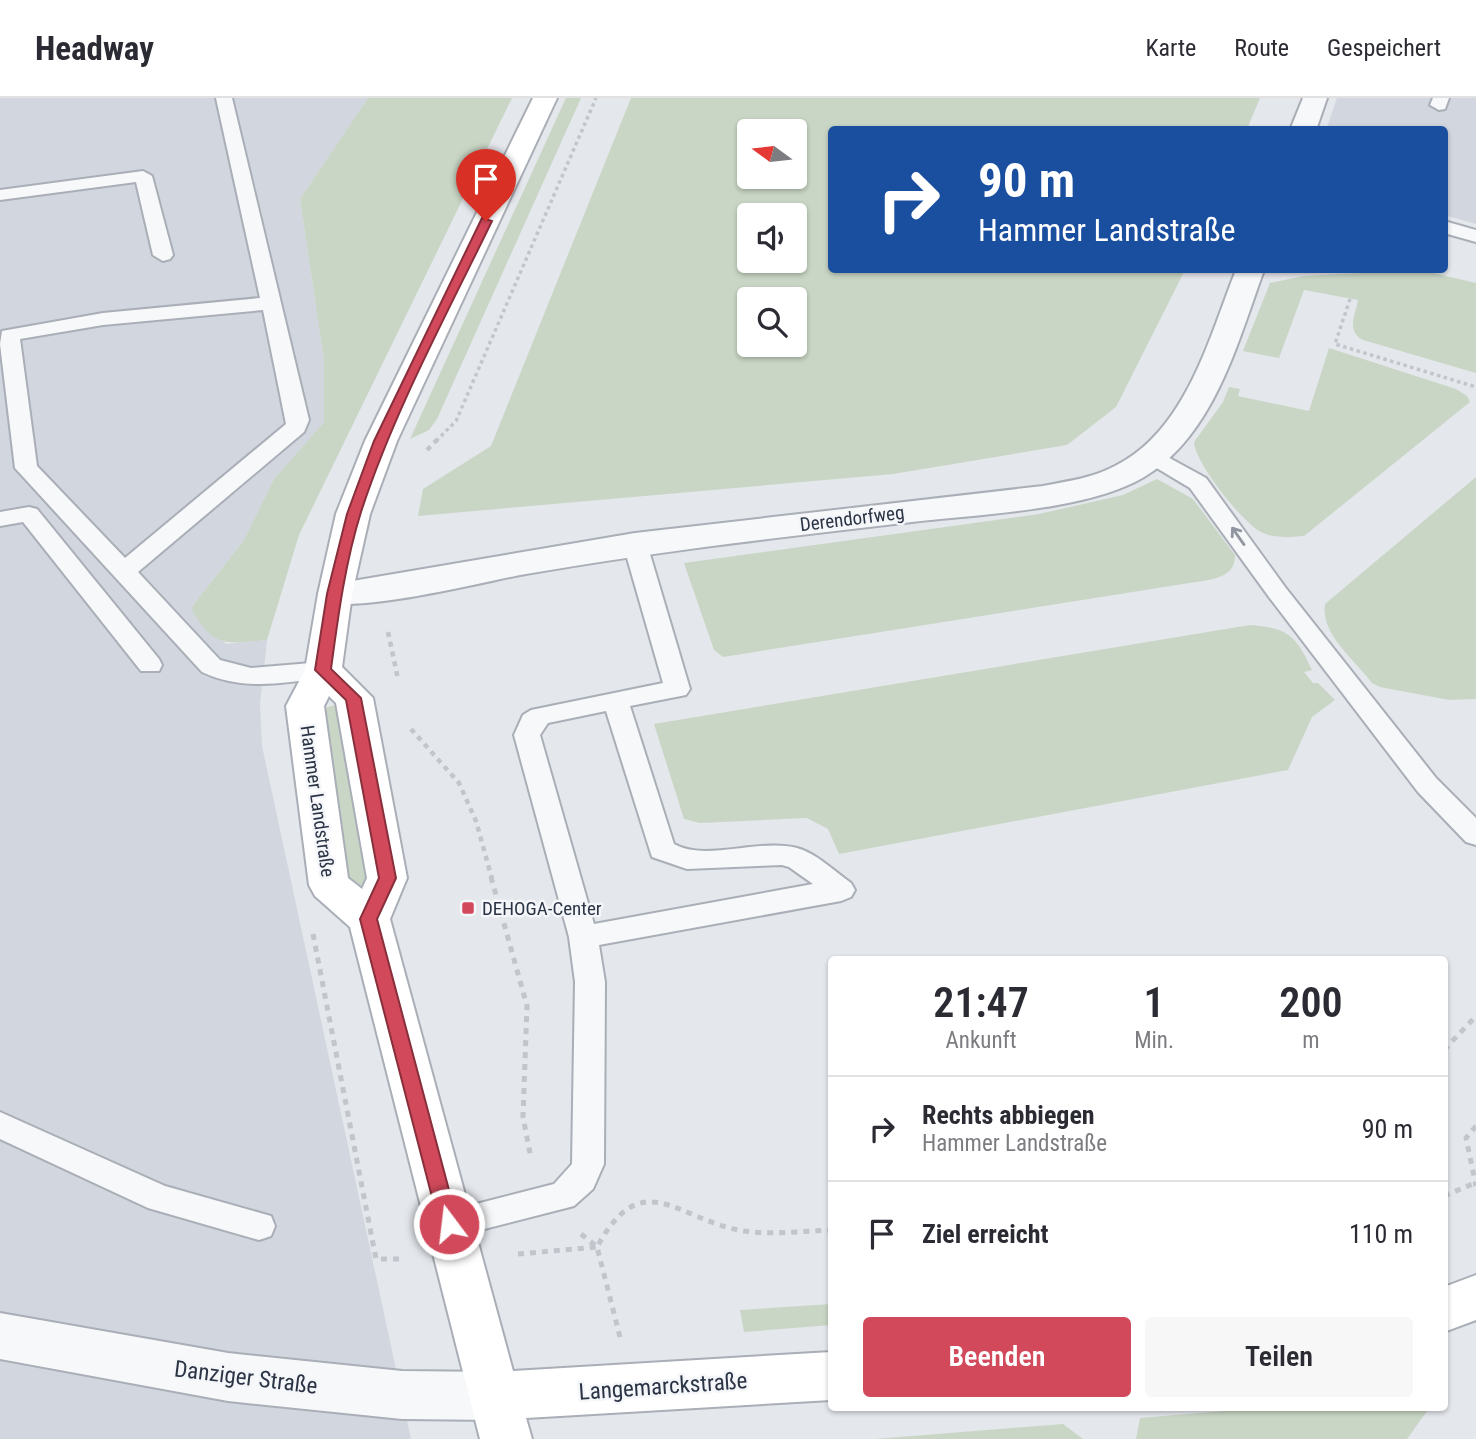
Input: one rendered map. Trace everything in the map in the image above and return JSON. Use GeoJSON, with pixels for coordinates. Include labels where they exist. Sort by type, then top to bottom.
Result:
{"type":"FeatureCollection","features":[{"type":"Feature","properties":{"kind":"street","name":"Hammer Landstraße"},"geometry":{"type":"LineString","coordinates":[[369,919],[329,886],[305,706],[323,670],[335,594],[354,514],[381,441],[545,98]]}},
{"type":"Feature","properties":{"kind":"street"},"geometry":{"type":"LineString","coordinates":[[1304,126],[1315,98]]}},
{"type":"Feature","properties":{"kind":"street","name":"Derendorfweg"},"geometry":{"type":"LineString","coordinates":[[335,594],[389,588],[635,544],[1043,496],[1110,480],[1134,470],[1177,432],[1200,393],[1250,273]]}},
{"type":"Feature","properties":{"kind":"street"},"geometry":{"type":"LineString","coordinates":[[323,670],[354,698],[387,878],[369,919],[500,1417]]}},
{"type":"Feature","properties":{"kind":"street"},"geometry":{"type":"LineString","coordinates":[[1448,1308],[1476,1297]]}},
{"type":"Feature","properties":{"kind":"street","name":"Danziger Straße"},"geometry":{"type":"LineString","coordinates":[[6,1348],[228,1377],[402,1395],[500,1417]]}},
{"type":"Feature","properties":{"kind":"street","name":"Langemarckstraße"},"geometry":{"type":"LineString","coordinates":[[500,1417],[828,1376]]}},
{"type":"Feature","properties":{"kind":"lane"},"geometry":{"type":"LineString","coordinates":[[124,571],[296,427],[298,420],[224,98]]}},
{"type":"Feature","properties":{"kind":"lane"},"geometry":{"type":"LineString","coordinates":[[0,195],[143,176],[163,256]]}},
{"type":"Feature","properties":{"kind":"lane"},"geometry":{"type":"LineString","coordinates":[[1448,228],[1476,236]]}},
{"type":"Feature","properties":{"kind":"lane"},"geometry":{"type":"LineString","coordinates":[[271,303],[103,319],[9,335],[26,468],[211,666],[222,673],[238,676],[323,670]]}},
{"type":"Feature","properties":{"kind":"lane"},"geometry":{"type":"LineString","coordinates":[[1153,456],[1198,483],[1277,592],[1427,785],[1476,835]]}},
{"type":"Feature","properties":{"kind":"lane"},"geometry":{"type":"LineString","coordinates":[[0,519],[29,514],[150,665]]}},
{"type":"Feature","properties":{"kind":"lane"},"geometry":{"type":"LineString","coordinates":[[449,1224],[563,1196],[578,1185],[588,1164],[590,982],[583,937],[527,735],[532,721],[540,716],[677,689],[635,544]]}},
{"type":"Feature","properties":{"kind":"lane"},"geometry":{"type":"LineString","coordinates":[[583,937],[841,890],[797,858],[782,855],[689,860],[671,858],[662,850],[615,700]]}},
{"type":"Feature","properties":{"kind":"lane"},"geometry":{"type":"LineString","coordinates":[[0,1125],[159,1198],[260,1226]]}},
{"type":"Feature","properties":{"kind":"path"},"geometry":{"type":"LineString","coordinates":[[420,457],[457,421],[596,98]]}},
{"type":"Feature","properties":{"kind":"path"},"geometry":{"type":"LineString","coordinates":[[1350,299],[1335,344],[1476,387]]}},
{"type":"Feature","properties":{"kind":"path"},"geometry":{"type":"LineString","coordinates":[[386,633],[398,682]]}},
{"type":"Feature","properties":{"kind":"path"},"geometry":{"type":"LineString","coordinates":[[408,719],[411,731],[459,783],[476,821],[527,1006],[523,1117],[541,1203],[597,1247],[616,1211],[636,1202],[658,1202],[701,1220],[744,1231],[828,1230]]}},
{"type":"Feature","properties":{"kind":"path"},"geometry":{"type":"LineString","coordinates":[[1448,1046],[1476,1016]]}},
{"type":"Feature","properties":{"kind":"path"},"geometry":{"type":"LineString","coordinates":[[1448,1194],[1475,1184],[1466,1138],[1476,1126]]}},
{"type":"Feature","properties":{"kind":"shaded area"},"geometry":{"type":"Polygon","coordinates":[[[0,98],[368,98],[300,199],[324,360],[324,422],[274,479],[244,540],[191,608],[226,644],[267,640],[260,704],[262,746],[411,1439],[0,1439],[0,98]]]}},
{"type":"Feature","properties":{"kind":"shaded area"},"geometry":{"type":"Polygon","coordinates":[[[1337,98],[1476,98],[1476,224],[1448,216],[1448,126],[1327,126],[1337,98]]]}},
{"type":"Feature","properties":{"kind":"green space"},"geometry":{"type":"Polygon","coordinates":[[[368,98],[512,98],[299,535],[267,640],[222,640],[206,630],[191,608],[244,540],[274,479],[324,422],[324,360],[300,199],[368,98]]]}},
{"type":"Feature","properties":{"kind":"green space"},"geometry":{"type":"Polygon","coordinates":[[[566,98],[581,98],[437,419],[429,430],[410,439],[566,98]]]}},
{"type":"Feature","properties":{"kind":"green space"},"geometry":{"type":"Polygon","coordinates":[[[631,98],[1260,98],[1248,126],[828,126],[828,273],[1183,273],[1116,407],[1067,445],[893,474],[418,516],[423,489],[491,446],[631,98]]]}},
{"type":"Feature","properties":{"kind":"green space"},"geometry":{"type":"Polygon","coordinates":[[[1433,273],[1476,283],[1476,373],[1363,340],[1353,328],[1358,300],[1304,290],[1279,358],[1243,351],[1270,283],[1304,276],[1433,273]]]}},
{"type":"Feature","properties":{"kind":"green space"},"geometry":{"type":"Polygon","coordinates":[[[1329,348],[1456,389],[1467,396],[1470,402],[1304,536],[1272,536],[1253,526],[1221,491],[1202,464],[1194,442],[1223,402],[1229,387],[1240,389],[1238,396],[1309,411],[1329,348]]]}},
{"type":"Feature","properties":{"kind":"green space"},"geometry":{"type":"Polygon","coordinates":[[[1476,477],[1476,699],[1449,700],[1380,687],[1372,683],[1333,636],[1325,615],[1325,604],[1476,477]]]}},
{"type":"Feature","properties":{"kind":"green space"},"geometry":{"type":"Polygon","coordinates":[[[1157,479],[1193,499],[1235,555],[1234,564],[1224,575],[723,657],[714,650],[684,563],[1039,514],[1123,495],[1157,479]]]}},
{"type":"Feature","properties":{"kind":"green space"},"geometry":{"type":"Polygon","coordinates":[[[1250,625],[1274,629],[1290,636],[1301,649],[1312,670],[1304,672],[1313,683],[1318,683],[1335,700],[1312,717],[1288,770],[839,854],[828,829],[807,818],[700,823],[684,819],[654,724],[1250,625]]]}},
{"type":"Feature","properties":{"kind":"green space"},"geometry":{"type":"Polygon","coordinates":[[[336,705],[341,712],[368,879],[364,886],[355,888],[347,882],[323,715],[327,707],[336,705]]]}},
{"type":"Feature","properties":{"kind":"green space"},"geometry":{"type":"Polygon","coordinates":[[[828,1304],[828,1325],[744,1332],[740,1310],[828,1304]]]}},
{"type":"Feature","properties":{"kind":"green space"},"geometry":{"type":"Polygon","coordinates":[[[1225,1411],[1427,1411],[1407,1439],[1136,1439],[1140,1418],[1225,1411]]]}},
{"type":"Feature","properties":{"kind":"green space"},"geometry":{"type":"Polygon","coordinates":[[[1063,1424],[1083,1439],[875,1439],[1063,1424]]]}},
{"type":"Feature","properties":{"kind":"place","name":"DEHOGA-Center"},"geometry":{"type":"Point","coordinates":[468,908]}},
{"type":"Feature","properties":{"kind":"route"},"geometry":{"type":"LineString","coordinates":[[449,1224],[369,919],[387,878],[354,698],[323,670],[327,632],[354,514],[381,441],[486,221]]}}]}
